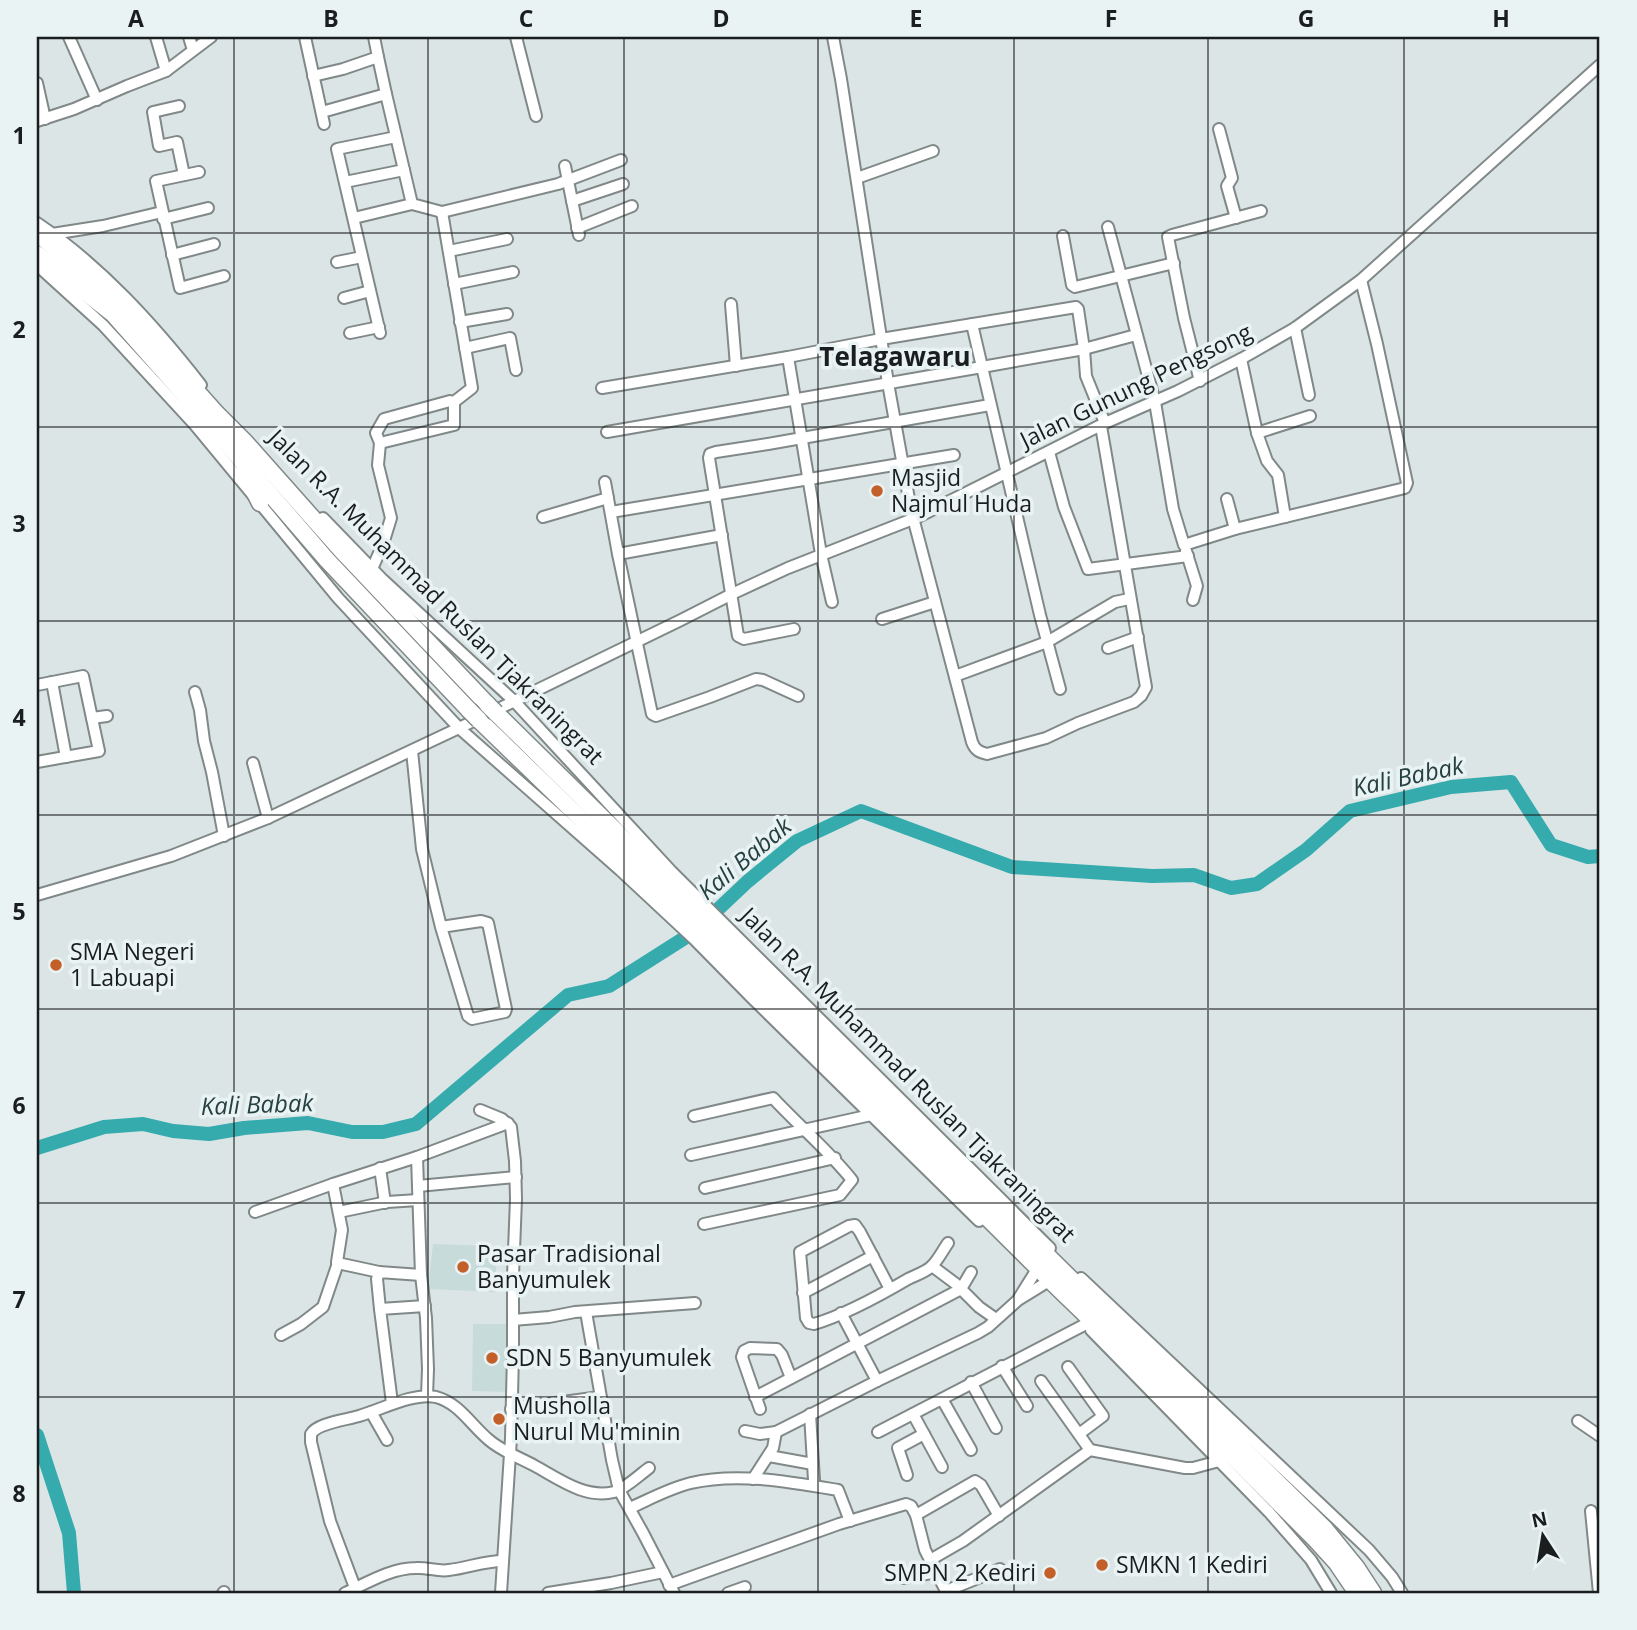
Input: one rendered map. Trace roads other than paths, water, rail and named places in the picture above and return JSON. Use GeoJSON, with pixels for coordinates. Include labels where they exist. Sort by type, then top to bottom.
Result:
{"type":"FeatureCollection","features":[{"type":"Feature","properties":{"kind":"highway","name":"Jalan R.A. Muhammad Ruslan Tjakraningrat"},"geometry":{"type":"LineString","coordinates":[[45,233],[118,303],[217,414],[327,560],[474,715],[661,886],[764,986],[1045,1282],[1075,1294],[1325,1529],[1348,1556],[1373,1593]]}},
{"type":"Feature","properties":{"kind":"highway","name":"Jalan R.A. Muhammad Ruslan Tjakraningrat"},"geometry":{"type":"LineString","coordinates":[[37,254],[113,314],[218,433],[242,450],[341,550],[661,886]]}},
{"type":"Feature","properties":{"kind":"highway"},"geometry":{"type":"LineString","coordinates":[[206,392],[217,414]]}},
{"type":"Feature","properties":{"kind":"highway"},"geometry":{"type":"LineString","coordinates":[[195,425],[218,433]]}},
{"type":"Feature","properties":{"kind":"highway"},"geometry":{"type":"LineString","coordinates":[[242,450],[267,461]]}},
{"type":"Feature","properties":{"kind":"highway"},"geometry":{"type":"LineString","coordinates":[[242,450],[252,491],[260,503]]}},
{"type":"Feature","properties":{"kind":"highway","name":"Jalan R.A. Muhammad Ruslan Tjakraningrat"},"geometry":{"type":"LineString","coordinates":[[764,986],[803,1008],[1062,1271],[1075,1294],[1315,1539],[1336,1562],[1357,1593]]}},
{"type":"Feature","properties":{"kind":"highway"},"geometry":{"type":"LineString","coordinates":[[1054,1252],[1062,1271]]}},
{"type":"Feature","properties":{"kind":"highway"},"geometry":{"type":"LineString","coordinates":[[1075,1294],[1105,1301]]}},
{"type":"Feature","properties":{"kind":"highway"},"geometry":{"type":"LineString","coordinates":[[1075,1294],[1084,1322]]}},
{"type":"Feature","properties":{"kind":"street"},"geometry":{"type":"LineString","coordinates":[[69,37],[97,100]]}},
{"type":"Feature","properties":{"kind":"street"},"geometry":{"type":"LineString","coordinates":[[156,37],[166,71]]}},
{"type":"Feature","properties":{"kind":"street"},"geometry":{"type":"LineString","coordinates":[[189,37],[193,50]]}},
{"type":"Feature","properties":{"kind":"street"},"geometry":{"type":"LineString","coordinates":[[37,83],[41,120],[166,71],[210,37]]}},
{"type":"Feature","properties":{"kind":"street"},"geometry":{"type":"LineString","coordinates":[[306,37],[324,124]]}},
{"type":"Feature","properties":{"kind":"street"},"geometry":{"type":"LineString","coordinates":[[374,37],[412,204]]}},
{"type":"Feature","properties":{"kind":"street"},"geometry":{"type":"LineString","coordinates":[[516,37],[536,116]]}},
{"type":"Feature","properties":{"kind":"street"},"geometry":{"type":"LineString","coordinates":[[602,388],[788,358],[881,339],[1076,307],[1086,376],[1103,425],[1129,599],[1146,687],[1134,702],[1046,738],[987,754],[974,747],[913,519],[888,383],[881,339],[857,178],[833,37]]}},
{"type":"Feature","properties":{"kind":"street"},"geometry":{"type":"LineString","coordinates":[[313,76],[378,57]]}},
{"type":"Feature","properties":{"kind":"street","name":"Jalan Gunung Pengsong"},"geometry":{"type":"LineString","coordinates":[[37,895],[171,856],[268,818],[412,751],[731,594],[821,554],[913,519],[1241,359],[1295,328],[1361,280],[1600,65]]}},
{"type":"Feature","properties":{"kind":"street"},"geometry":{"type":"LineString","coordinates":[[322,112],[386,94]]}},
{"type":"Feature","properties":{"kind":"street"},"geometry":{"type":"LineString","coordinates":[[179,106],[153,112],[159,146],[177,142],[184,175]]}},
{"type":"Feature","properties":{"kind":"street"},"geometry":{"type":"LineString","coordinates":[[1219,130],[1232,178],[1227,186],[1236,218]]}},
{"type":"Feature","properties":{"kind":"street"},"geometry":{"type":"LineString","coordinates":[[350,333],[379,330],[337,149],[396,136]]}},
{"type":"Feature","properties":{"kind":"street"},"geometry":{"type":"LineString","coordinates":[[857,178],[933,151]]}},
{"type":"Feature","properties":{"kind":"street"},"geometry":{"type":"LineString","coordinates":[[354,218],[412,204],[442,212],[568,180],[621,160]]}},
{"type":"Feature","properties":{"kind":"street"},"geometry":{"type":"LineString","coordinates":[[565,166],[578,232],[632,206]]}},
{"type":"Feature","properties":{"kind":"street"},"geometry":{"type":"LineString","coordinates":[[345,182],[404,170]]}},
{"type":"Feature","properties":{"kind":"street"},"geometry":{"type":"LineString","coordinates":[[199,172],[156,181],[162,215],[180,288],[223,276]]}},
{"type":"Feature","properties":{"kind":"street"},"geometry":{"type":"LineString","coordinates":[[572,201],[623,184]]}},
{"type":"Feature","properties":{"kind":"street"},"geometry":{"type":"LineString","coordinates":[[45,233],[208,208]]}},
{"type":"Feature","properties":{"kind":"street"},"geometry":{"type":"LineString","coordinates":[[1200,380],[1184,318],[1169,237],[1261,211]]}},
{"type":"Feature","properties":{"kind":"street"},"geometry":{"type":"LineString","coordinates":[[372,569],[391,518],[378,465],[380,443],[376,433],[384,419],[454,402],[472,388],[442,212]]}},
{"type":"Feature","properties":{"kind":"street","name":"Jalan R.A. Muhammad Ruslan Tjakraningrat"},"geometry":{"type":"LineString","coordinates":[[37,223],[45,233],[80,255],[123,295],[267,461],[372,569],[514,701],[661,886],[764,986],[871,1115],[1045,1282],[1269,1512],[1311,1560],[1331,1593]]}},
{"type":"Feature","properties":{"kind":"street"},"geometry":{"type":"LineString","coordinates":[[1108,227],[1161,428],[1173,509],[1197,586],[1193,600]]}},
{"type":"Feature","properties":{"kind":"street"},"geometry":{"type":"LineString","coordinates":[[1063,236],[1073,287],[1174,263]]}},
{"type":"Feature","properties":{"kind":"street"},"geometry":{"type":"LineString","coordinates":[[449,251],[507,239]]}},
{"type":"Feature","properties":{"kind":"street"},"geometry":{"type":"LineString","coordinates":[[172,255],[214,244]]}},
{"type":"Feature","properties":{"kind":"street"},"geometry":{"type":"LineString","coordinates":[[337,262],[362,257]]}},
{"type":"Feature","properties":{"kind":"street","name":"Jalan R.A. Muhammad Ruslan Tjakraningrat"},"geometry":{"type":"LineString","coordinates":[[37,265],[103,325],[195,425],[338,598],[459,728],[620,870],[661,886]]}},
{"type":"Feature","properties":{"kind":"street"},"geometry":{"type":"LineString","coordinates":[[454,284],[513,272]]}},
{"type":"Feature","properties":{"kind":"street"},"geometry":{"type":"LineString","coordinates":[[1049,452],[1064,507],[1089,569],[1186,551],[1235,530],[1403,489],[1406,486],[1380,357],[1361,280]]}},
{"type":"Feature","properties":{"kind":"street"},"geometry":{"type":"LineString","coordinates":[[344,298],[370,291]]}},
{"type":"Feature","properties":{"kind":"street"},"geometry":{"type":"LineString","coordinates":[[731,303],[736,366]]}},
{"type":"Feature","properties":{"kind":"street"},"geometry":{"type":"LineString","coordinates":[[460,322],[507,314]]}},
{"type":"Feature","properties":{"kind":"street"},"geometry":{"type":"LineString","coordinates":[[972,324],[1060,689]]}},
{"type":"Feature","properties":{"kind":"street"},"geometry":{"type":"LineString","coordinates":[[1295,328],[1309,395]]}},
{"type":"Feature","properties":{"kind":"street"},"geometry":{"type":"LineString","coordinates":[[607,432],[982,368],[1084,349],[1136,335]]}},
{"type":"Feature","properties":{"kind":"street"},"geometry":{"type":"LineString","coordinates":[[465,348],[510,338],[516,370]]}},
{"type":"Feature","properties":{"kind":"street"},"geometry":{"type":"LineString","coordinates":[[788,358],[807,479],[832,602]]}},
{"type":"Feature","properties":{"kind":"street"},"geometry":{"type":"LineString","coordinates":[[1241,359],[1257,433],[1267,461],[1278,475],[1285,517]]}},
{"type":"Feature","properties":{"kind":"street"},"geometry":{"type":"LineString","coordinates":[[380,443],[454,425],[454,402]]}},
{"type":"Feature","properties":{"kind":"street"},"geometry":{"type":"LineString","coordinates":[[794,629],[741,638],[738,636],[709,458],[711,453],[990,405]]}},
{"type":"Feature","properties":{"kind":"street"},"geometry":{"type":"LineString","coordinates":[[1257,433],[1310,416]]}},
{"type":"Feature","properties":{"kind":"street"},"geometry":{"type":"LineString","coordinates":[[611,512],[954,455]]}},
{"type":"Feature","properties":{"kind":"street"},"geometry":{"type":"LineString","coordinates":[[605,482],[653,715],[756,679],[798,696]]}},
{"type":"Feature","properties":{"kind":"street"},"geometry":{"type":"LineString","coordinates":[[543,517],[608,498]]}},
{"type":"Feature","properties":{"kind":"street"},"geometry":{"type":"LineString","coordinates":[[1227,499],[1235,530]]}},
{"type":"Feature","properties":{"kind":"street"},"geometry":{"type":"LineString","coordinates":[[618,554],[722,535]]}},
{"type":"Feature","properties":{"kind":"street"},"geometry":{"type":"LineString","coordinates":[[955,676],[1047,642],[1115,602],[1129,599]]}},
{"type":"Feature","properties":{"kind":"street"},"geometry":{"type":"LineString","coordinates":[[882,619],[935,602]]}},
{"type":"Feature","properties":{"kind":"street"},"geometry":{"type":"LineString","coordinates":[[1108,648],[1138,637]]}},
{"type":"Feature","properties":{"kind":"street"},"geometry":{"type":"LineString","coordinates":[[37,685],[83,676],[99,751],[37,762]]}},
{"type":"Feature","properties":{"kind":"street"},"geometry":{"type":"LineString","coordinates":[[52,682],[66,757]]}},
{"type":"Feature","properties":{"kind":"street"},"geometry":{"type":"LineString","coordinates":[[195,692],[224,836]]}},
{"type":"Feature","properties":{"kind":"street"},"geometry":{"type":"LineString","coordinates":[[92,718],[107,716]]}},
{"type":"Feature","properties":{"kind":"street"},"geometry":{"type":"LineString","coordinates":[[412,751],[422,849],[441,927],[468,1016],[472,1019],[505,1012],[488,923],[481,921],[441,927]]}},
{"type":"Feature","properties":{"kind":"street"},"geometry":{"type":"LineString","coordinates":[[254,763],[268,818]]}},
{"type":"Feature","properties":{"kind":"street","name":"Jalan R.A. Muhammad Ruslan Tjakraningrat"},"geometry":{"type":"LineString","coordinates":[[803,1008],[1105,1301],[1369,1550],[1402,1593]]}},
{"type":"Feature","properties":{"kind":"street"},"geometry":{"type":"LineString","coordinates":[[694,1116],[773,1098],[803,1130],[835,1158],[852,1180],[840,1195],[704,1224]]}},
{"type":"Feature","properties":{"kind":"street"},"geometry":{"type":"LineString","coordinates":[[480,1110],[502,1119],[511,1127],[516,1177],[513,1354],[501,1593]]}},
{"type":"Feature","properties":{"kind":"street"},"geometry":{"type":"LineString","coordinates":[[691,1155],[871,1115]]}},
{"type":"Feature","properties":{"kind":"street"},"geometry":{"type":"LineString","coordinates":[[255,1212],[508,1123]]}},
{"type":"Feature","properties":{"kind":"street"},"geometry":{"type":"LineString","coordinates":[[417,1157],[421,1275],[428,1369],[427,1396]]}},
{"type":"Feature","properties":{"kind":"street"},"geometry":{"type":"LineString","coordinates":[[705,1188],[835,1158]]}},
{"type":"Feature","properties":{"kind":"street"},"geometry":{"type":"LineString","coordinates":[[380,1168],[385,1203]]}},
{"type":"Feature","properties":{"kind":"street"},"geometry":{"type":"LineString","coordinates":[[418,1186],[516,1177]]}},
{"type":"Feature","properties":{"kind":"street"},"geometry":{"type":"LineString","coordinates":[[281,1335],[300,1325],[323,1307],[338,1263],[342,1237],[333,1184]]}},
{"type":"Feature","properties":{"kind":"street"},"geometry":{"type":"LineString","coordinates":[[339,1212],[418,1200]]}},
{"type":"Feature","properties":{"kind":"street"},"geometry":{"type":"LineString","coordinates":[[890,1289],[855,1225],[800,1252],[806,1318],[810,1324],[841,1313],[890,1289],[932,1266],[948,1243]]}},
{"type":"Feature","properties":{"kind":"street"},"geometry":{"type":"LineString","coordinates":[[803,1293],[873,1256]]}},
{"type":"Feature","properties":{"kind":"street"},"geometry":{"type":"LineString","coordinates":[[338,1263],[379,1272],[421,1275]]}},
{"type":"Feature","properties":{"kind":"street"},"geometry":{"type":"LineString","coordinates":[[932,1266],[996,1319]]}},
{"type":"Feature","properties":{"kind":"street"},"geometry":{"type":"LineString","coordinates":[[379,1272],[377,1279],[392,1404]]}},
{"type":"Feature","properties":{"kind":"street"},"geometry":{"type":"LineString","coordinates":[[755,1397],[961,1289],[971,1272]]}},
{"type":"Feature","properties":{"kind":"street"},"geometry":{"type":"LineString","coordinates":[[746,1432],[776,1432],[978,1333],[1017,1300],[1045,1282]]}},
{"type":"Feature","properties":{"kind":"street"},"geometry":{"type":"LineString","coordinates":[[513,1320],[695,1303]]}},
{"type":"Feature","properties":{"kind":"street"},"geometry":{"type":"LineString","coordinates":[[380,1309],[425,1306]]}},
{"type":"Feature","properties":{"kind":"street"},"geometry":{"type":"LineString","coordinates":[[586,1312],[619,1490],[671,1589],[849,1521],[906,1504],[911,1506],[916,1515],[924,1546],[947,1592],[1000,1569]]}},
{"type":"Feature","properties":{"kind":"street"},"geometry":{"type":"LineString","coordinates":[[841,1313],[877,1381]]}},
{"type":"Feature","properties":{"kind":"street"},"geometry":{"type":"LineString","coordinates":[[878,1432],[1084,1322]]}},
{"type":"Feature","properties":{"kind":"street"},"geometry":{"type":"LineString","coordinates":[[760,1409],[742,1357],[743,1352],[750,1348],[777,1349],[791,1378]]}},
{"type":"Feature","properties":{"kind":"street"},"geometry":{"type":"LineString","coordinates":[[1002,1366],[1027,1406]]}},
{"type":"Feature","properties":{"kind":"street"},"geometry":{"type":"LineString","coordinates":[[1068,1367],[1102,1416],[1079,1434]]}},
{"type":"Feature","properties":{"kind":"street"},"geometry":{"type":"LineString","coordinates":[[1041,1381],[1090,1450],[1185,1468],[1219,1461]]}},
{"type":"Feature","properties":{"kind":"street"},"geometry":{"type":"LineString","coordinates":[[971,1382],[996,1428]]}},
{"type":"Feature","properties":{"kind":"street"},"geometry":{"type":"LineString","coordinates":[[356,1590],[330,1521],[311,1434],[316,1427],[427,1396],[457,1408],[489,1440],[509,1454],[585,1491],[602,1493],[619,1490],[649,1468]]}},
{"type":"Feature","properties":{"kind":"street"},"geometry":{"type":"LineString","coordinates":[[511,1409],[600,1396]]}},
{"type":"Feature","properties":{"kind":"street"},"geometry":{"type":"LineString","coordinates":[[942,1399],[971,1450]]}},
{"type":"Feature","properties":{"kind":"street"},"geometry":{"type":"LineString","coordinates":[[371,1412],[387,1440]]}},
{"type":"Feature","properties":{"kind":"street"},"geometry":{"type":"LineString","coordinates":[[810,1414],[814,1480]]}},
{"type":"Feature","properties":{"kind":"street"},"geometry":{"type":"LineString","coordinates":[[913,1414],[942,1466]]}},
{"type":"Feature","properties":{"kind":"street"},"geometry":{"type":"LineString","coordinates":[[1578,1421],[1600,1436]]}},
{"type":"Feature","properties":{"kind":"street"},"geometry":{"type":"LineString","coordinates":[[753,1479],[769,1456],[775,1443],[776,1432]]}},
{"type":"Feature","properties":{"kind":"street"},"geometry":{"type":"LineString","coordinates":[[907,1475],[898,1448],[924,1434]]}},
{"type":"Feature","properties":{"kind":"street"},"geometry":{"type":"LineString","coordinates":[[930,1560],[963,1541],[1090,1450]]}},
{"type":"Feature","properties":{"kind":"street"},"geometry":{"type":"LineString","coordinates":[[769,1456],[813,1464]]}},
{"type":"Feature","properties":{"kind":"street"},"geometry":{"type":"LineString","coordinates":[[630,1508],[688,1484],[716,1478],[753,1479],[838,1490],[849,1521]]}},
{"type":"Feature","properties":{"kind":"street"},"geometry":{"type":"LineString","coordinates":[[916,1515],[976,1481],[999,1516]]}},
{"type":"Feature","properties":{"kind":"street"},"geometry":{"type":"LineString","coordinates":[[1591,1511],[1600,1593]]}},
{"type":"Feature","properties":{"kind":"street"},"geometry":{"type":"LineString","coordinates":[[345,1593],[405,1569],[450,1570],[484,1562],[503,1561]]}},
{"type":"Feature","properties":{"kind":"street"},"geometry":{"type":"LineString","coordinates":[[548,1593],[663,1572]]}},
{"type":"Feature","properties":{"kind":"street"},"geometry":{"type":"LineString","coordinates":[[903,1578],[937,1572]]}},
{"type":"Feature","properties":{"kind":"street"},"geometry":{"type":"LineString","coordinates":[[728,1593],[745,1587]]}},
{"type":"Feature","properties":{"kind":"waterway","name":"Kali Babak"},"geometry":{"type":"LineString","coordinates":[[37,1148],[104,1127],[143,1124],[173,1131],[209,1134],[308,1123],[352,1132],[383,1132],[416,1124],[568,995],[609,986],[694,932],[748,881],[797,841],[861,811],[1012,867],[1152,876],[1194,875],[1231,888],[1257,884],[1306,850],[1350,811],[1451,787],[1511,782],[1551,845],[1588,857],[1600,856]]}},
{"type":"Feature","properties":{"kind":"waterway","name":"Kali Babak"},"geometry":{"type":"LineString","coordinates":[[37,1435],[69,1533],[74,1593]]}},
{"type":"Feature","properties":{"kind":"place","name":"Masjid Najmul Huda"},"geometry":{"type":"Point","coordinates":[877,491]}},
{"type":"Feature","properties":{"kind":"place","name":"SMA Negeri 1 Labuapi"},"geometry":{"type":"Point","coordinates":[56,965]}},
{"type":"Feature","properties":{"kind":"place","name":"Pasar Tradisional Banyumulek"},"geometry":{"type":"Point","coordinates":[463,1267]}},
{"type":"Feature","properties":{"kind":"place","name":"SDN 5 Banyumulek"},"geometry":{"type":"Point","coordinates":[492,1358]}},
{"type":"Feature","properties":{"kind":"place","name":"Musholla Nurul Mu'minin"},"geometry":{"type":"Point","coordinates":[499,1419]}},
{"type":"Feature","properties":{"kind":"place","name":"SMKN 1 Kediri"},"geometry":{"type":"Point","coordinates":[1102,1565]}},
{"type":"Feature","properties":{"kind":"place","name":"SMPN 2 Kediri"},"geometry":{"type":"Point","coordinates":[1050,1573]}},
{"type":"Feature","properties":{"kind":"district","name":"Telagawaru"},"geometry":{"type":"Point","coordinates":[895,357]}}]}
